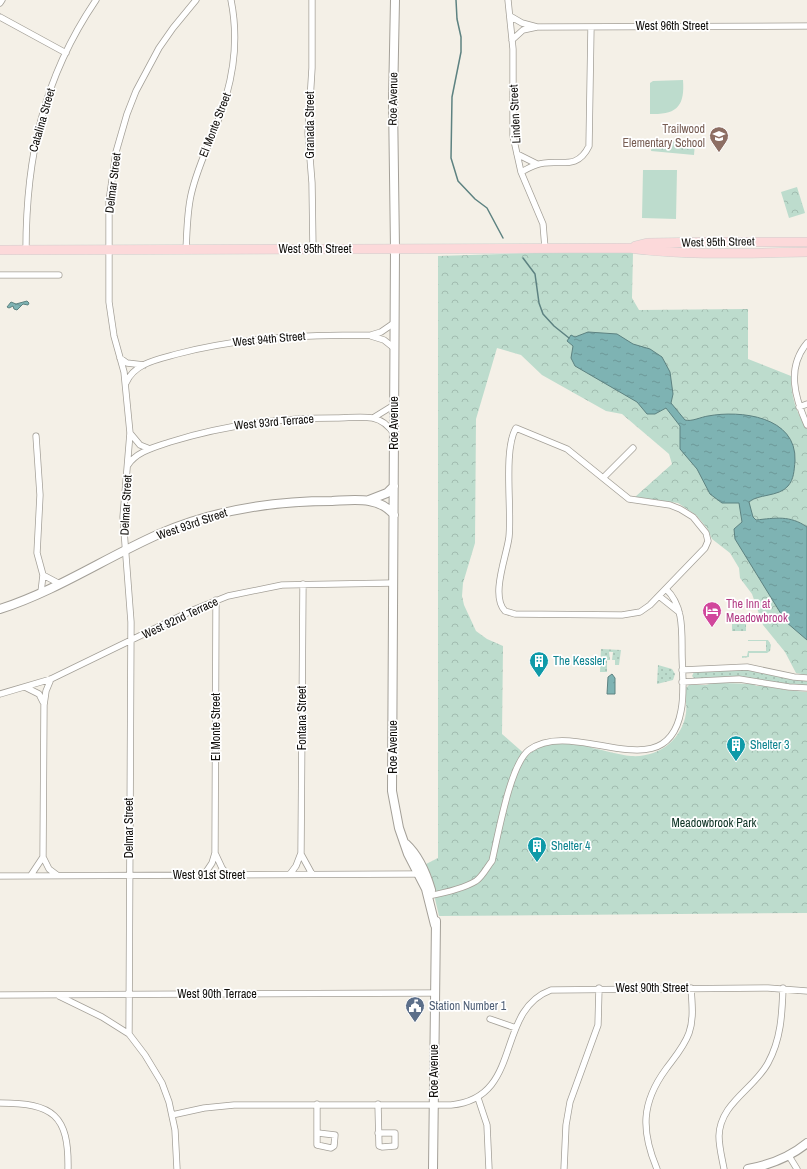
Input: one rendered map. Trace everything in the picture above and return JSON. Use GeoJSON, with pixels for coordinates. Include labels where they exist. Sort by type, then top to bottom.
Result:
{"type":"FeatureCollection","features":[{"type":"Feature","properties":{"kind":"main road","name":"Roe Avenue"},"geometry":{"type":"LineString","coordinates":[[395,0],[393,129],[395,249],[393,800],[399,828],[406,844],[408,854],[430,896]]}},
{"type":"Feature","properties":{"kind":"main road","name":"West 95th Street"},"geometry":{"type":"LineString","coordinates":[[629,248],[647,243],[807,242]]}},
{"type":"Feature","properties":{"kind":"main road","name":"West 95th Street"},"geometry":{"type":"LineString","coordinates":[[0,250],[629,248],[710,253],[807,252]]}},
{"type":"Feature","properties":{"kind":"main road"},"geometry":{"type":"LineString","coordinates":[[369,500],[387,493],[394,486]]}},
{"type":"Feature","properties":{"kind":"main road","name":"West 93rd Street"},"geometry":{"type":"LineString","coordinates":[[0,609],[60,584],[179,526],[220,513],[248,507],[292,501],[369,500],[387,508],[394,515]]}},
{"type":"Feature","properties":{"kind":"main road","name":"Roe Avenue"},"geometry":{"type":"LineString","coordinates":[[406,844],[413,851],[423,868],[435,925],[433,1169]]}},
{"type":"Feature","properties":{"kind":"main road"},"geometry":{"type":"LineString","coordinates":[[748,1169],[766,1165],[789,1156],[807,1143]]}},
{"type":"Feature","properties":{"kind":"street","name":"Catalina Street"},"geometry":{"type":"LineString","coordinates":[[26,250],[28,189],[36,138],[50,90],[66,53],[96,0]]}},
{"type":"Feature","properties":{"kind":"street","name":"Delmar Street"},"geometry":{"type":"LineString","coordinates":[[129,1034],[128,875],[130,603],[123,516],[130,433],[126,383],[114,336],[109,302],[111,181],[116,152],[127,114],[146,71],[159,48],[173,28],[196,0]]}},
{"type":"Feature","properties":{"kind":"street","name":"El Monte Street"},"geometry":{"type":"LineString","coordinates":[[186,250],[187,216],[191,194],[200,166],[226,100],[233,68],[235,31],[231,0]]}},
{"type":"Feature","properties":{"kind":"street","name":"Granada Street"},"geometry":{"type":"LineString","coordinates":[[312,0],[312,68],[308,133],[312,183],[313,249]]}},
{"type":"Feature","properties":{"kind":"street","name":"Linden Street"},"geometry":{"type":"LineString","coordinates":[[508,0],[512,40],[513,131],[522,172],[543,224],[545,248]]}},
{"type":"Feature","properties":{"kind":"street","name":"West 96th Street"},"geometry":{"type":"LineString","coordinates":[[510,16],[537,27]]}},
{"type":"Feature","properties":{"kind":"street"},"geometry":{"type":"LineString","coordinates":[[0,17],[66,53]]}},
{"type":"Feature","properties":{"kind":"street","name":"West 96th Street"},"geometry":{"type":"LineString","coordinates":[[512,40],[523,30],[537,27],[807,26]]}},
{"type":"Feature","properties":{"kind":"street"},"geometry":{"type":"LineString","coordinates":[[522,172],[537,164],[576,161],[590,146],[591,27]]}},
{"type":"Feature","properties":{"kind":"street"},"geometry":{"type":"LineString","coordinates":[[517,154],[537,164]]}},
{"type":"Feature","properties":{"kind":"street"},"geometry":{"type":"LineString","coordinates":[[0,275],[59,275]]}},
{"type":"Feature","properties":{"kind":"street","name":"West 94th Street"},"geometry":{"type":"LineString","coordinates":[[126,383],[131,374],[144,365],[198,349],[256,339],[318,335],[371,336],[381,332],[394,323]]}},
{"type":"Feature","properties":{"kind":"street"},"geometry":{"type":"LineString","coordinates":[[371,336],[384,340],[394,348]]}},
{"type":"Feature","properties":{"kind":"street"},"geometry":{"type":"LineString","coordinates":[[807,343],[802,349],[796,362],[794,378],[799,407],[807,425]]}},
{"type":"Feature","properties":{"kind":"street","name":"West 94th Street"},"geometry":{"type":"LineString","coordinates":[[120,358],[130,364],[144,365]]}},
{"type":"Feature","properties":{"kind":"street"},"geometry":{"type":"LineString","coordinates":[[394,404],[373,418],[387,425],[394,435]]}},
{"type":"Feature","properties":{"kind":"street"},"geometry":{"type":"LineString","coordinates":[[799,407],[807,404]]}},
{"type":"Feature","properties":{"kind":"street","name":"West 93rd Terrace"},"geometry":{"type":"LineString","coordinates":[[128,465],[134,457],[150,449],[199,434],[258,422],[289,419],[373,418]]}},
{"type":"Feature","properties":{"kind":"street"},"geometry":{"type":"LineString","coordinates":[[516,428],[567,448],[603,478],[629,499],[670,505],[680,508],[693,517],[706,534],[708,541],[705,548],[646,608],[628,615],[515,614],[505,611],[500,602],[500,574],[508,543],[510,447],[516,428]]}},
{"type":"Feature","properties":{"kind":"street"},"geometry":{"type":"LineString","coordinates":[[130,433],[140,445],[150,449]]}},
{"type":"Feature","properties":{"kind":"street"},"geometry":{"type":"LineString","coordinates":[[36,436],[40,496],[38,553],[43,575],[41,592]]}},
{"type":"Feature","properties":{"kind":"street"},"geometry":{"type":"LineString","coordinates":[[603,478],[633,448]]}},
{"type":"Feature","properties":{"kind":"street"},"geometry":{"type":"LineString","coordinates":[[43,575],[60,584]]}},
{"type":"Feature","properties":{"kind":"street","name":"West 92nd Terrace"},"geometry":{"type":"LineString","coordinates":[[0,694],[51,678],[216,600],[268,587],[303,584],[393,583]]}},
{"type":"Feature","properties":{"kind":"street","name":"Fontana Street"},"geometry":{"type":"LineString","coordinates":[[290,874],[296,866],[301,853],[303,584]]}},
{"type":"Feature","properties":{"kind":"street"},"geometry":{"type":"LineString","coordinates":[[430,896],[477,880],[488,867],[492,861],[515,773],[522,759],[529,750],[545,742],[558,740],[594,743],[633,751],[653,748],[667,739],[677,724],[681,710],[682,629],[676,600],[666,589]]}},
{"type":"Feature","properties":{"kind":"street"},"geometry":{"type":"LineString","coordinates":[[659,596],[679,612]]}},
{"type":"Feature","properties":{"kind":"street","name":"El Monte Street"},"geometry":{"type":"LineString","coordinates":[[204,875],[212,863],[215,853],[216,600]]}},
{"type":"Feature","properties":{"kind":"street"},"geometry":{"type":"LineString","coordinates":[[682,670],[747,667],[794,677],[807,678]]}},
{"type":"Feature","properties":{"kind":"street"},"geometry":{"type":"LineString","coordinates":[[51,678],[46,691],[44,704],[43,857],[49,869],[57,875]]}},
{"type":"Feature","properties":{"kind":"street"},"geometry":{"type":"LineString","coordinates":[[682,682],[744,679],[789,687],[807,688]]}},
{"type":"Feature","properties":{"kind":"street"},"geometry":{"type":"LineString","coordinates":[[25,687],[39,694],[44,704]]}},
{"type":"Feature","properties":{"kind":"street","name":"El Monte Street"},"geometry":{"type":"LineString","coordinates":[[215,853],[222,868],[228,875]]}},
{"type":"Feature","properties":{"kind":"street","name":"Fontana Street"},"geometry":{"type":"LineString","coordinates":[[301,853],[312,874]]}},
{"type":"Feature","properties":{"kind":"street"},"geometry":{"type":"LineString","coordinates":[[31,875],[43,857]]}},
{"type":"Feature","properties":{"kind":"street","name":"West 91st Street"},"geometry":{"type":"LineString","coordinates":[[0,876],[418,874]]}},
{"type":"Feature","properties":{"kind":"street"},"geometry":{"type":"LineString","coordinates":[[564,1169],[566,1125],[570,1102],[575,1084],[595,1037],[599,1013],[599,988]]}},
{"type":"Feature","properties":{"kind":"street"},"geometry":{"type":"LineString","coordinates":[[657,1169],[646,1139],[645,1119],[647,1106],[654,1087],[690,1032],[692,1022],[691,988]]}},
{"type":"Feature","properties":{"kind":"street"},"geometry":{"type":"LineString","coordinates":[[724,1169],[719,1142],[721,1122],[728,1108],[761,1074],[774,1051],[781,1026],[782,988]]}},
{"type":"Feature","properties":{"kind":"street","name":"West 90th Street"},"geometry":{"type":"LineString","coordinates":[[172,1114],[222,1106],[317,1104],[460,1104],[478,1098],[490,1088],[496,1079],[516,1028],[529,1004],[543,993],[558,989],[782,988],[807,991]]}},
{"type":"Feature","properties":{"kind":"street","name":"West 90th Terrace"},"geometry":{"type":"LineString","coordinates":[[0,995],[434,993]]}},
{"type":"Feature","properties":{"kind":"street"},"geometry":{"type":"LineString","coordinates":[[57,995],[102,1017],[129,1034],[154,1069],[167,1096],[176,1130],[177,1169]]}},
{"type":"Feature","properties":{"kind":"street"},"geometry":{"type":"LineString","coordinates":[[490,1019],[516,1028]]}},
{"type":"Feature","properties":{"kind":"street"},"geometry":{"type":"LineString","coordinates":[[478,1098],[487,1125],[489,1169]]}},
{"type":"Feature","properties":{"kind":"street"},"geometry":{"type":"LineString","coordinates":[[0,1103],[31,1104],[48,1111],[57,1119],[66,1136],[68,1169]]}},
{"type":"Feature","properties":{"kind":"street"},"geometry":{"type":"LineString","coordinates":[[317,1104],[318,1133]]}},
{"type":"Feature","properties":{"kind":"street"},"geometry":{"type":"LineString","coordinates":[[378,1104],[378,1133]]}},
{"type":"Feature","properties":{"kind":"street"},"geometry":{"type":"LineString","coordinates":[[789,1156],[798,1169]]}},
{"type":"Feature","properties":{"kind":"green space"},"geometry":{"type":"Polygon","coordinates":[[[683,80],[681,102],[677,107],[673,111],[667,113],[650,114],[650,83],[653,81],[683,80]]]}},
{"type":"Feature","properties":{"kind":"green space"},"geometry":{"type":"Polygon","coordinates":[[[653,139],[695,143],[694,155],[651,151],[653,139]]]}},
{"type":"Feature","properties":{"kind":"green space"},"geometry":{"type":"Polygon","coordinates":[[[643,170],[677,170],[676,219],[642,218],[643,170]]]}},
{"type":"Feature","properties":{"kind":"green space"},"geometry":{"type":"Polygon","coordinates":[[[797,187],[805,213],[789,218],[781,192],[797,187]]]}},
{"type":"Feature","properties":{"kind":"green space","name":"Meadowbrook Park"},"geometry":{"type":"Polygon","coordinates":[[[534,253],[633,253],[632,298],[639,310],[748,309],[748,359],[791,376],[795,404],[807,429],[807,675],[796,673],[785,652],[763,625],[752,594],[740,578],[739,568],[730,553],[712,539],[707,528],[696,515],[678,503],[635,497],[672,464],[669,454],[622,414],[606,411],[542,375],[521,355],[497,348],[476,419],[475,543],[463,583],[462,596],[464,605],[476,631],[487,639],[503,646],[502,734],[527,756],[542,747],[565,743],[590,746],[592,748],[631,756],[641,756],[650,754],[667,745],[680,731],[684,723],[686,713],[685,689],[689,685],[706,685],[720,681],[724,683],[754,684],[756,686],[807,692],[807,913],[439,916],[432,886],[424,865],[438,858],[438,256],[534,253]]]}},
{"type":"Feature","properties":{"kind":"green space"},"geometry":{"type":"Polygon","coordinates":[[[732,624],[746,624],[746,631],[732,631],[732,624]]]}},
{"type":"Feature","properties":{"kind":"green space"},"geometry":{"type":"Polygon","coordinates":[[[748,640],[768,640],[771,645],[770,651],[767,653],[749,653],[749,657],[742,658],[742,656],[747,656],[748,651],[766,651],[766,641],[748,640]]]}},
{"type":"Feature","properties":{"kind":"green space"},"geometry":{"type":"Polygon","coordinates":[[[601,649],[621,650],[619,665],[615,665],[615,660],[612,660],[613,652],[609,652],[610,660],[607,660],[607,672],[600,672],[601,649]]]}},
{"type":"Feature","properties":{"kind":"green space"},"geometry":{"type":"Polygon","coordinates":[[[658,665],[672,669],[675,674],[673,680],[657,684],[658,665]]]}},
{"type":"Feature","properties":{"kind":"green space"},"geometry":{"type":"Polygon","coordinates":[[[746,669],[807,680],[807,685],[795,685],[737,676],[695,679],[692,676],[694,672],[746,669]]]}},
{"type":"Feature","properties":{"kind":"water"},"geometry":{"type":"Polygon","coordinates":[[[27,301],[29,303],[28,305],[23,304],[17,310],[14,309],[13,306],[9,308],[7,307],[11,302],[16,304],[27,301]]]}},
{"type":"Feature","properties":{"kind":"water"},"geometry":{"type":"Polygon","coordinates":[[[588,332],[617,334],[633,344],[650,349],[662,357],[670,372],[673,394],[671,403],[685,420],[721,414],[750,416],[764,419],[777,425],[787,434],[793,446],[795,461],[790,483],[784,490],[753,499],[749,502],[753,517],[756,520],[782,518],[801,523],[807,527],[807,640],[786,622],[735,539],[734,529],[742,522],[739,503],[722,503],[710,494],[697,469],[680,449],[680,426],[666,408],[655,414],[647,414],[637,402],[575,366],[571,358],[573,346],[567,341],[571,335],[575,337],[588,332]]]}},
{"type":"Feature","properties":{"kind":"water"},"geometry":{"type":"Polygon","coordinates":[[[612,674],[615,678],[615,694],[607,694],[608,677],[612,674]]]}},
{"type":"Feature","properties":{"kind":"waterway"},"geometry":{"type":"LineString","coordinates":[[456,0],[457,19],[461,37],[461,52],[452,97],[451,158],[458,181],[475,199],[487,208],[503,238]]}},
{"type":"Feature","properties":{"kind":"waterway"},"geometry":{"type":"LineString","coordinates":[[523,258],[535,274],[539,303],[543,314],[554,326],[569,338]]}},
{"type":"Feature","properties":{"kind":"place","name":"Trailwood Elementary School"},"geometry":{"type":"Point","coordinates":[719,153]}},
{"type":"Feature","properties":{"kind":"place","name":"The Inn at Meadowbrook"},"geometry":{"type":"Point","coordinates":[712,628]}},
{"type":"Feature","properties":{"kind":"place","name":"The Kessler"},"geometry":{"type":"Point","coordinates":[539,678]}},
{"type":"Feature","properties":{"kind":"place","name":"Shelter 3"},"geometry":{"type":"Point","coordinates":[736,762]}},
{"type":"Feature","properties":{"kind":"place","name":"Shelter 4"},"geometry":{"type":"Point","coordinates":[537,863]}},
{"type":"Feature","properties":{"kind":"place","name":"Station Number 1"},"geometry":{"type":"Point","coordinates":[415,1023]}}]}
